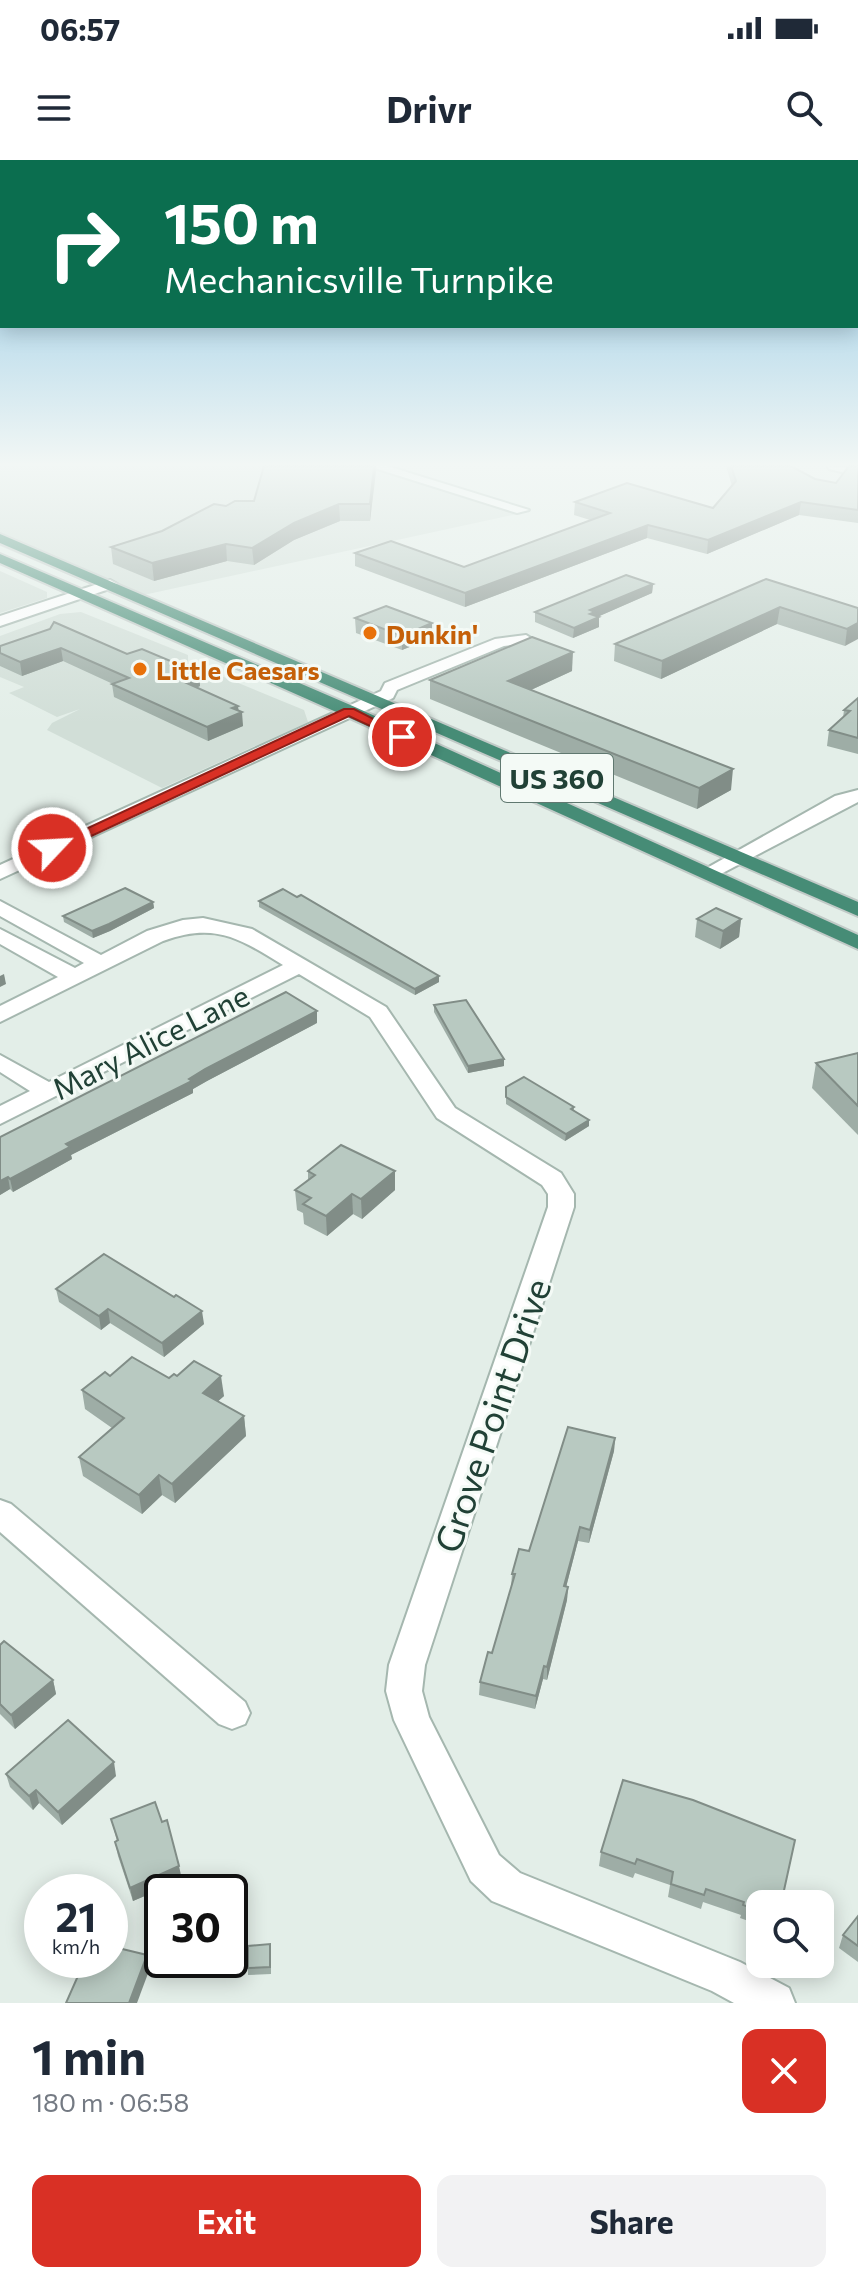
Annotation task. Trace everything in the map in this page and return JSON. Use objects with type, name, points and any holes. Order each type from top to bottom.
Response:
[{"type":"highway","name":"US 360","points":[[33,552],[382,697],[858,910]]},
{"type":"highway","name":"US 360","points":[[0,558],[349,711],[858,943]]},
{"type":"street","points":[[0,621],[110,584]]},
{"type":"street","points":[[0,873],[349,711],[382,697],[409,695],[520,651],[523,641]]},
{"type":"street","points":[[708,873],[842,800],[858,796]]},
{"type":"street","points":[[0,907],[88,970]]},
{"type":"street","name":"Grove Point Drive","points":[[0,1015],[155,936],[183,926],[203,924],[245,933],[378,1012],[446,1113],[552,1179],[561,1194],[561,1207],[407,1665],[404,1691],[412,1720],[485,1868],[506,1887],[726,1976],[774,2003]]},
{"type":"street","points":[[0,935],[88,970]]},
{"type":"street","name":"Mary Alice Lane","points":[[0,1116],[300,965]]},
{"type":"street","points":[[0,1062],[48,1092]]},
{"type":"street","points":[[0,1513],[232,1713]]},
{"type":"shaded area","points":[[14,552],[342,552],[125,599]]},
{"type":"shaded area","points":[[0,571],[47,592],[47,598],[0,613]]},
{"type":"shaded area","points":[[81,612],[188,655],[185,671],[202,668],[304,710],[308,722],[162,788],[47,730],[52,723],[80,709],[57,717],[9,693],[24,687],[0,677],[0,636],[60,614]]},
{"type":"building","points":[[124,552],[195,552],[152,563]]},
{"type":"building","points":[[422,552],[464,567],[505,552],[575,552],[465,593],[355,553]]},
{"type":"building","points":[[626,575],[653,584],[590,610],[595,612],[590,614],[599,617],[574,628],[535,612]]},
{"type":"building","points":[[766,579],[858,608],[858,623],[847,629],[780,607],[662,661],[615,644]]},
{"type":"building","points":[[386,606],[432,623],[402,636],[355,618]]},
{"type":"building","points":[[54,622],[127,654],[142,649],[199,673],[180,680],[238,706],[232,708],[242,712],[207,727],[112,684],[129,678],[61,648],[20,662],[0,653],[0,646],[50,629]]},
{"type":"building","points":[[532,637],[573,652],[508,681],[733,769],[699,788],[430,680]]},
{"type":"building","points":[[858,698],[858,738],[829,730],[850,711],[844,710]]},
{"type":"building","points":[[125,888],[153,902],[92,931],[63,916]]},
{"type":"building","points":[[283,889],[297,897],[301,895],[439,976],[415,989],[259,901]]},
{"type":"building","points":[[716,908],[741,919],[723,931],[697,919]]},
{"type":"building","points":[[286,992],[317,1011],[205,1069],[189,1079],[192,1081],[66,1144],[70,1147],[10,1179],[0,1181],[0,1137]]},
{"type":"building","points":[[466,1000],[504,1059],[468,1066],[434,1005]]},
{"type":"building","points":[[858,1053],[858,1106],[816,1063]]},
{"type":"building","points":[[524,1077],[574,1107],[571,1109],[589,1120],[566,1134],[506,1097],[506,1087]]},
{"type":"building","points":[[341,1145],[395,1171],[361,1199],[352,1194],[326,1216],[303,1204],[311,1198],[295,1190],[315,1175],[308,1171]]},
{"type":"building","points":[[104,1254],[202,1311],[162,1343],[108,1309],[99,1316],[56,1289]]},
{"type":"building","points":[[132,1357],[169,1378],[174,1374],[177,1376],[194,1361],[221,1376],[203,1393],[244,1416],[172,1484],[159,1475],[139,1495],[79,1457],[124,1418],[82,1390],[105,1372],[110,1376]]},
{"type":"building","points":[[568,1427],[615,1438],[590,1530],[580,1527],[564,1586],[568,1587],[536,1696],[480,1682],[488,1652],[492,1653],[515,1574],[512,1574],[519,1549],[529,1551]]},
{"type":"building","points":[[4,1641],[53,1680],[11,1715],[0,1704],[0,1645]]},
{"type":"building","points":[[68,1720],[114,1762],[58,1812],[36,1790],[29,1796],[6,1774]]},
{"type":"building","points":[[623,1780],[693,1800],[795,1840],[784,1890],[746,1890],[746,1906],[744,1902],[706,1889],[704,1895],[671,1884],[673,1872],[637,1859],[635,1864],[601,1852]]},
{"type":"building","points":[[155,1802],[162,1822],[167,1820],[179,1866],[161,1874],[144,1874],[144,1882],[130,1888],[111,1819]]},
{"type":"building","points":[[858,1916],[858,1946],[843,1935]]},
{"type":"building","points":[[270,1944],[270,1967],[248,1968],[248,1946]]},
{"type":"building","points":[[128,1950],[144,1954],[144,1963],[129,2003],[66,2003],[77,1978],[128,1978]]},
{"type":"place","name":"Dunkin'","points":[[370,633]]},
{"type":"place","name":"Little Caesars","points":[[140,669]]},
{"type":"route","points":[[52,848],[349,711],[402,737]]}]
